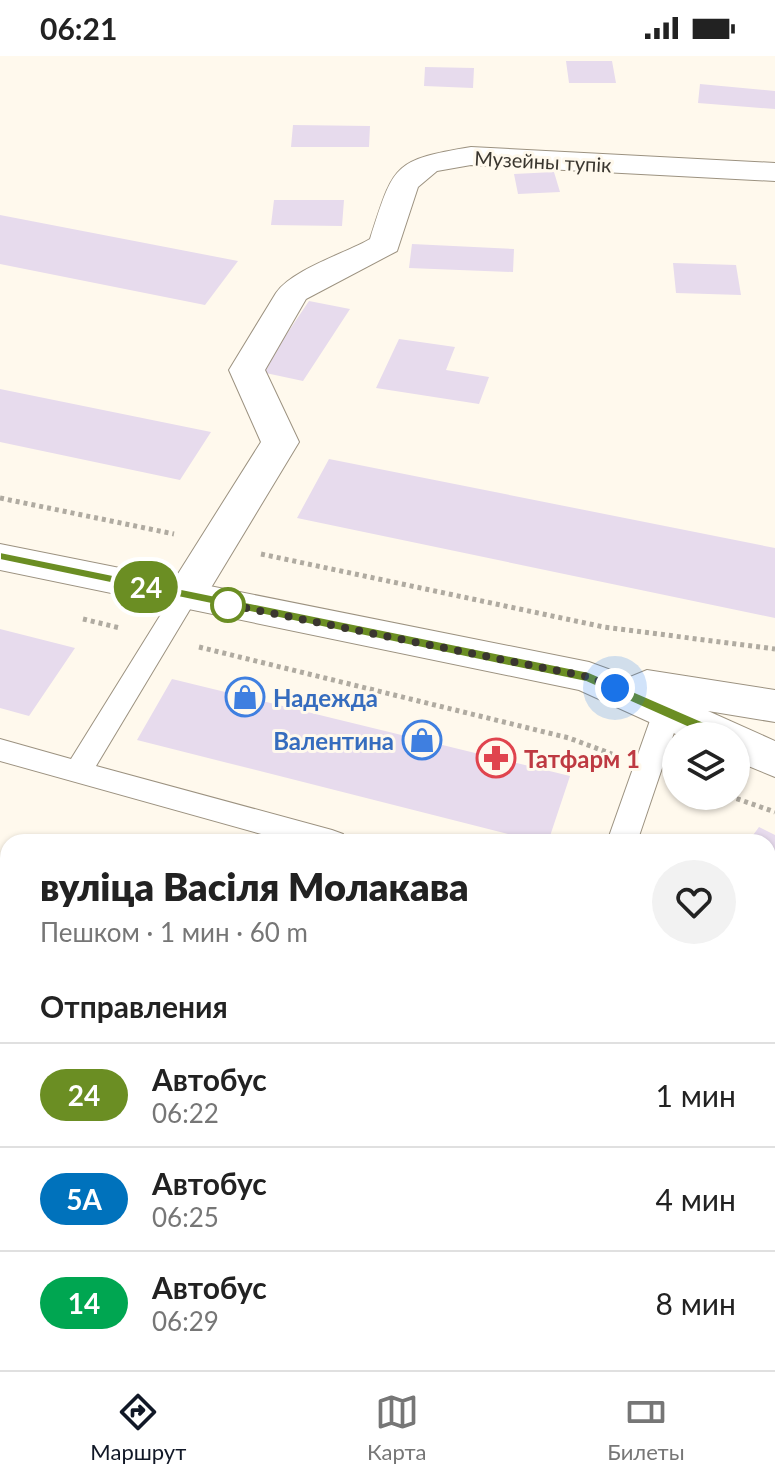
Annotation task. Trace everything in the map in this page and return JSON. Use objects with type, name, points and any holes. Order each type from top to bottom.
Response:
[{"type":"street","name":"Музейны тупік","points":[[185,596],[280,442],[247,370],[293,293],[385,244],[404,183],[428,163],[471,156],[775,172]]},
{"type":"street","points":[[0,557],[589,677],[775,706]]},
{"type":"street","points":[[589,677],[690,722]]},
{"type":"street","points":[[750,748],[775,760]]},
{"type":"lane","points":[[78,771],[185,596]]},
{"type":"lane","points":[[625,834],[667,712]]},
{"type":"lane","points":[[0,750],[303,834]]},
{"type":"path","points":[[0,498],[604,627],[775,649]]},
{"type":"path","points":[[72,616],[569,738],[648,767]]},
{"type":"path","points":[[750,803],[775,812]]},
{"type":"building","points":[[566,61],[612,61],[616,83],[569,83]]},
{"type":"building","points":[[425,67],[474,68],[473,88],[424,86]]},
{"type":"building","points":[[700,84],[775,91],[775,109],[698,103]]},
{"type":"building","points":[[293,125],[370,126],[369,147],[291,147]]},
{"type":"building","points":[[554,172],[560,192],[518,194],[514,174]]},
{"type":"building","points":[[274,200],[344,200],[342,226],[271,225]]},
{"type":"building","points":[[0,215],[238,261],[205,305],[0,264]]},
{"type":"building","points":[[412,244],[514,249],[513,272],[409,268]]},
{"type":"building","points":[[673,263],[736,265],[741,295],[676,293]]},
{"type":"building","points":[[309,301],[350,309],[303,381],[261,372]]},
{"type":"building","points":[[399,339],[455,347],[446,370],[489,377],[479,404],[376,388]]},
{"type":"building","points":[[0,389],[211,432],[180,480],[0,442]]},
{"type":"building","points":[[329,459],[775,548],[775,618],[297,518]]},
{"type":"building","points":[[0,629],[75,648],[29,716],[0,708]]},
{"type":"building","points":[[172,679],[570,776],[551,834],[508,834],[137,740]]},
{"type":"building","points":[[759,827],[773,834],[754,834]]},
{"type":"bus line","name":"24","points":[[0,557],[589,677],[690,722]]},
{"type":"place","name":"Надежда","points":[[245,697]]},
{"type":"place","name":"Валентина","points":[[422,740]]},
{"type":"place","name":"Татфарм 1","points":[[496,758]]},
{"type":"route","points":[[228,605],[216,602],[589,677],[615,688]]}]
